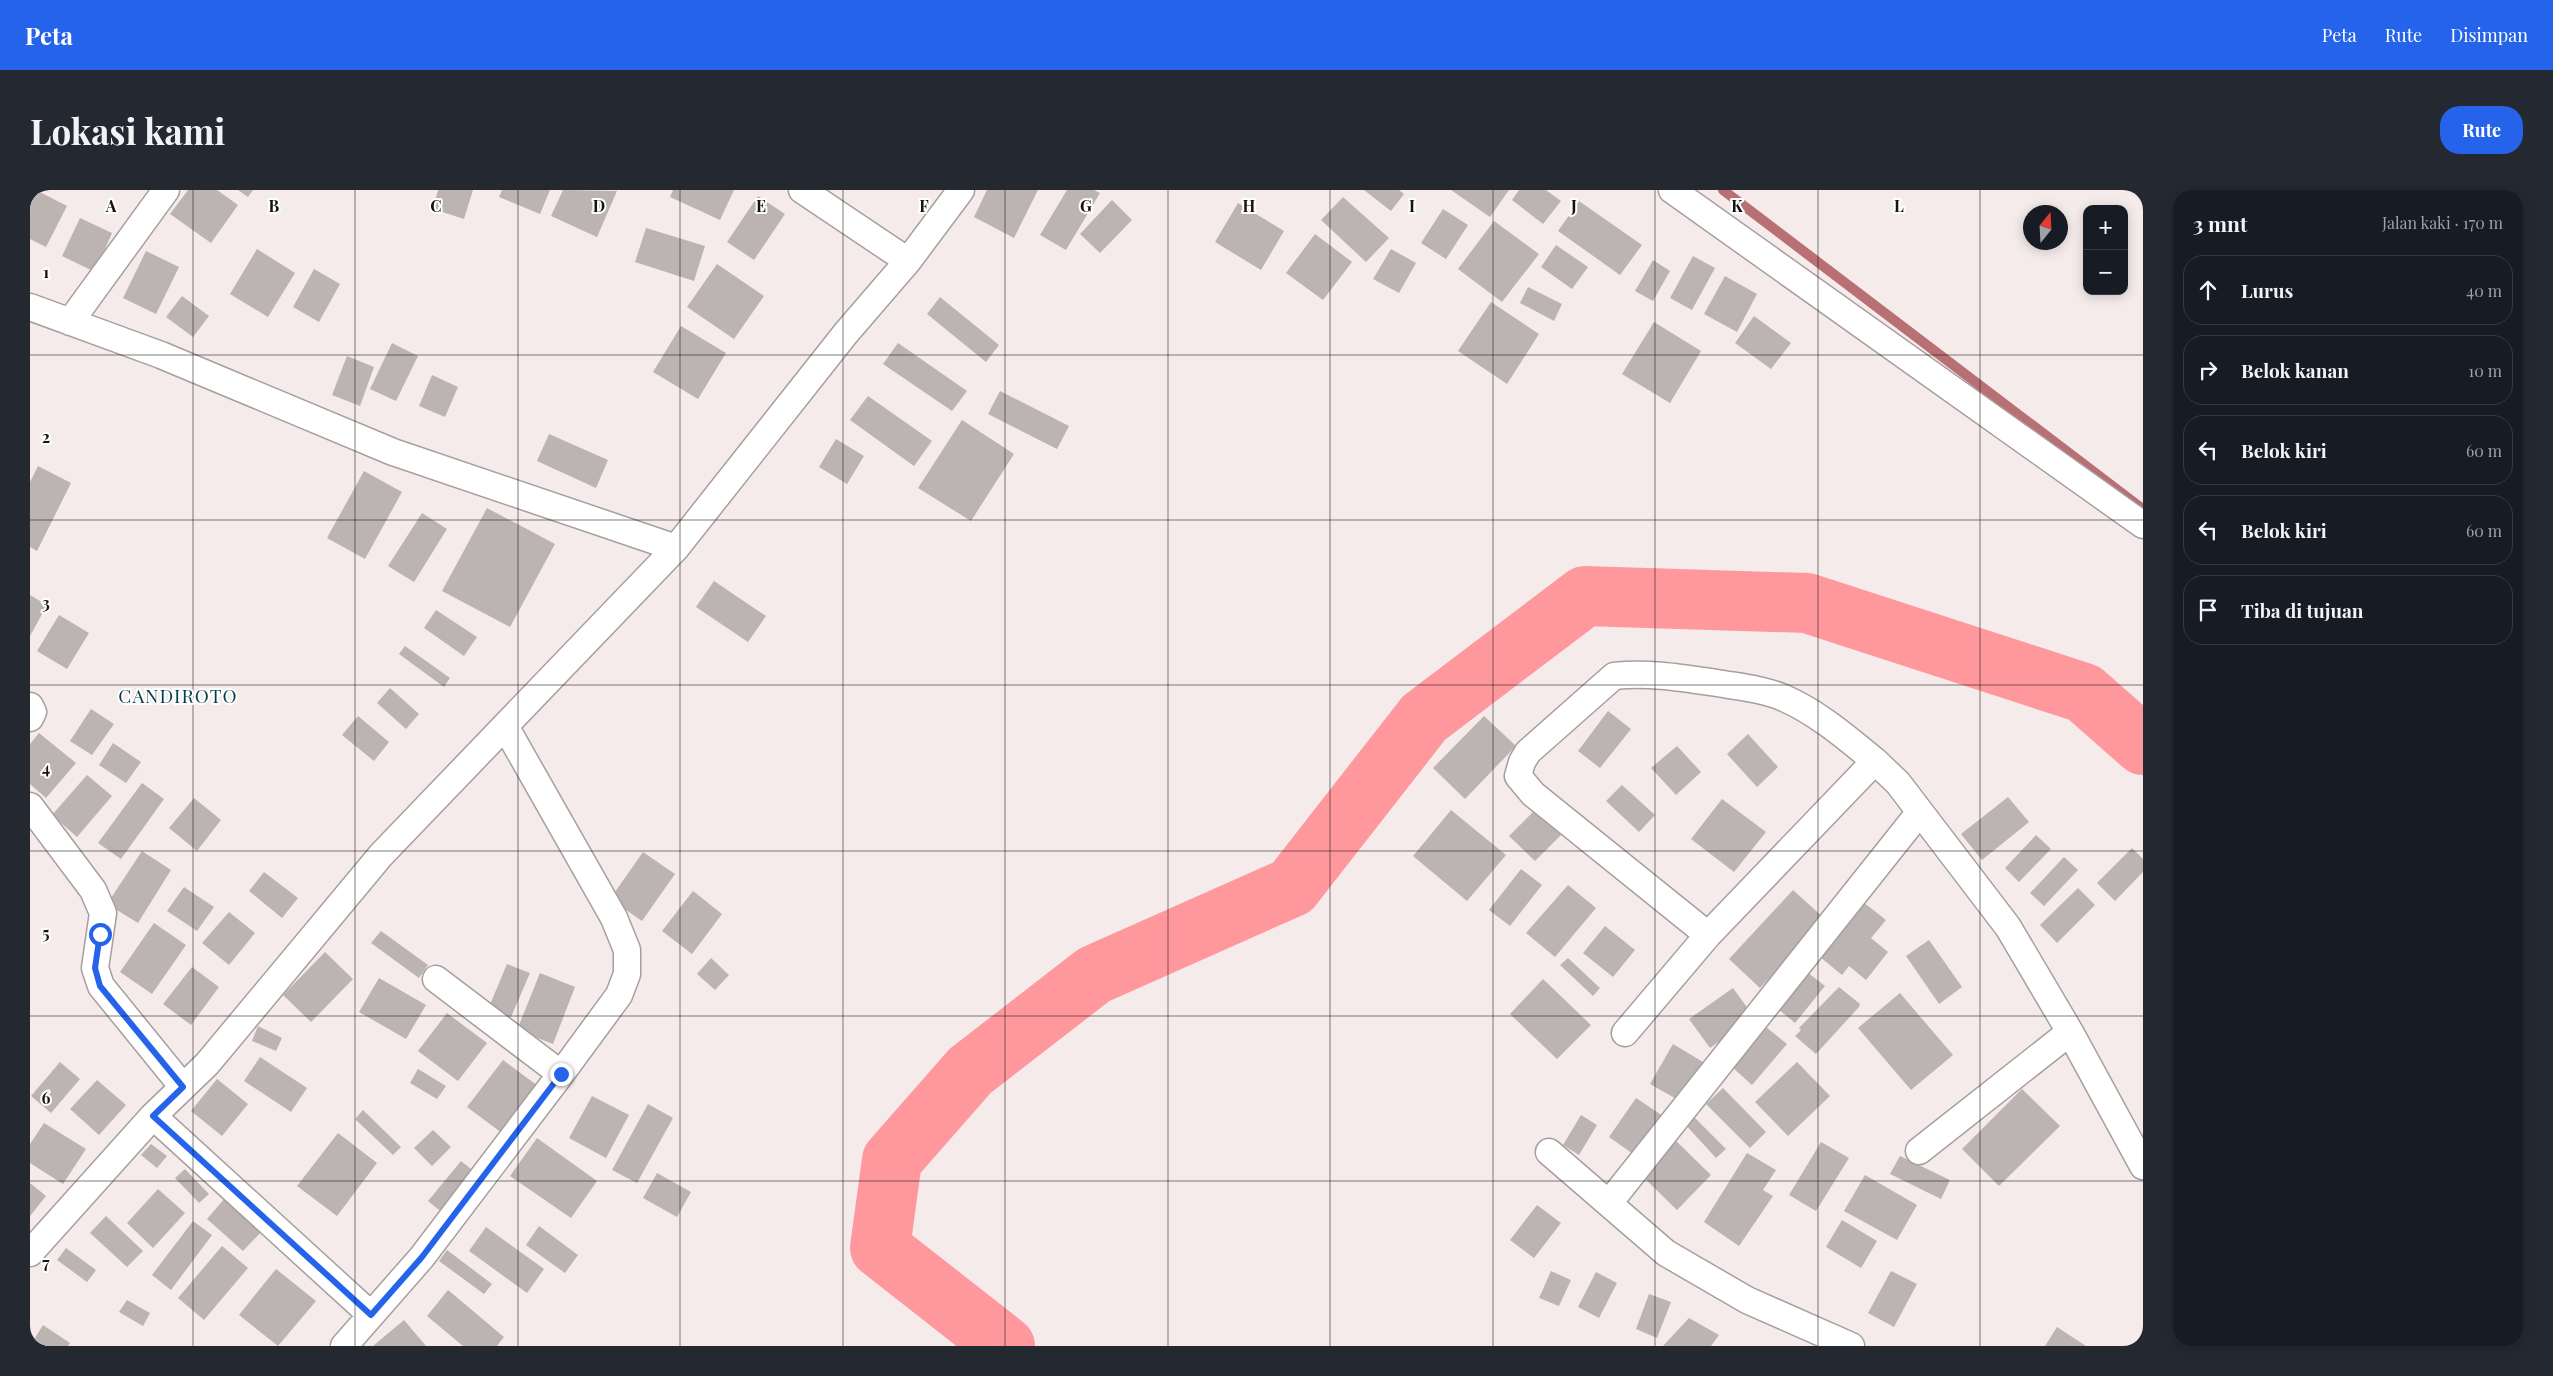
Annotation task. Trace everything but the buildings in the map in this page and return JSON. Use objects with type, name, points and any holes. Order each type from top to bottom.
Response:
[{"type":"street","points":[[70,322],[166,190]]},
{"type":"street","points":[[802,190],[908,261]]},
{"type":"street","points":[[30,1253],[153,1116],[207,1064],[381,855],[676,548],[846,332],[908,261],[961,190]]},
{"type":"street","points":[[1672,190],[2143,525]]},
{"type":"street","points":[[30,307],[162,355],[393,452],[676,548]]},
{"type":"street","points":[[1708,936],[1533,794],[1518,776],[1528,752],[1614,676],[1631,674],[1663,675],[1766,691],[1786,699],[1842,733],[1875,761],[1898,783],[1919,813],[2008,927],[2070,1032],[2143,1166]]},
{"type":"street","points":[[30,706],[32,712],[30,718]]},
{"type":"street","points":[[344,1346],[422,1257],[619,995],[627,974],[627,950],[614,918],[505,726]]},
{"type":"street","points":[[1624,1033],[1708,936],[1875,761]]},
{"type":"street","points":[[30,806],[93,890],[103,913],[95,968],[100,986],[183,1087]]},
{"type":"street","points":[[1609,1203],[1919,813]]},
{"type":"street","points":[[436,979],[561,1074]]},
{"type":"street","points":[[1919,1151],[2070,1032]]},
{"type":"street","points":[[153,1116],[371,1315]]},
{"type":"street","points":[[1549,1152],[1666,1253],[1748,1300],[1851,1346]]},
{"type":"waterway","points":[[1723,190],[2140,507]]},
{"type":"waterway","points":[[1005,1346],[880,1248],[892,1160],[970,1071],[1094,975],[1292,887],[1424,718],[1585,596],[1807,603],[2084,693],[2143,745]]},
{"type":"district","name":"CANDIROTO","points":[[178,695]]},
{"type":"route","points":[[100,934],[95,968],[100,986],[183,1087],[153,1116],[210,1166],[371,1315],[422,1257],[561,1074]]}]
